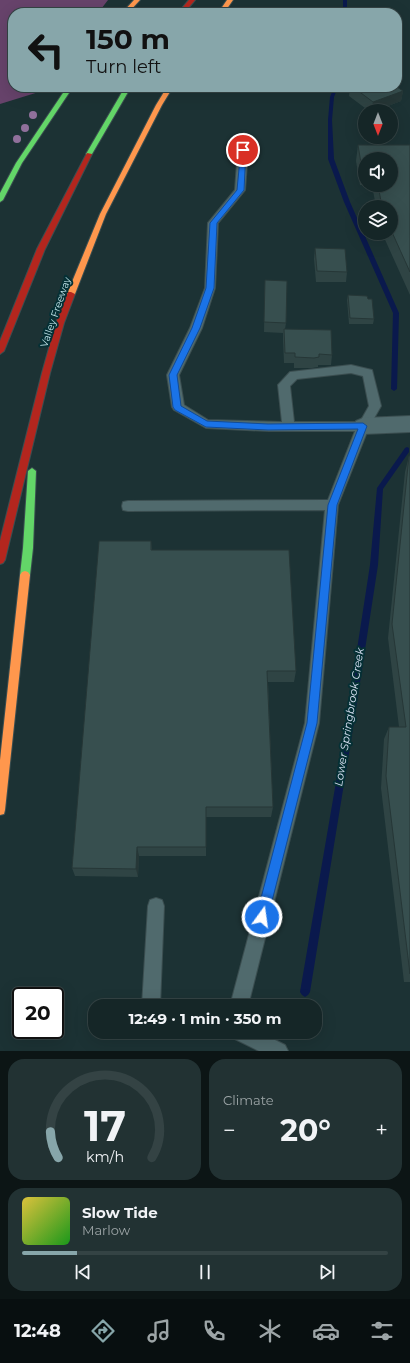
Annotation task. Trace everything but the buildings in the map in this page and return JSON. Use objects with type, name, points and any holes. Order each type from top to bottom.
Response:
[{"type":"main road","points":[[130,8],[137,0]]},
{"type":"main road","points":[[185,8],[192,0]]},
{"type":"main road","points":[[224,8],[230,0]]},
{"type":"main road","points":[[0,200],[19,163],[67,92]]},
{"type":"main road","points":[[0,351],[15,309],[54,217],[101,130],[125,92]]},
{"type":"main road","name":"Valley Freeway","points":[[0,560],[46,373],[60,323],[103,214],[167,92]]},
{"type":"main road","points":[[0,810],[13,676],[28,548],[35,421]]},
{"type":"street","points":[[363,426],[410,424]]},
{"type":"lane","points":[[244,136],[240,190],[213,223],[210,288],[196,328],[173,375],[178,407],[206,424],[288,427],[363,426]]},
{"type":"lane","points":[[241,999],[312,723],[332,505],[363,426],[375,406],[368,373],[351,368],[294,375],[284,386],[288,427]]},
{"type":"lane","points":[[128,506],[332,505]]},
{"type":"lane","points":[[151,999],[156,906]]},
{"type":"lane","points":[[254,1039],[279,1051]]},
{"type":"shaded area","points":[[0,0],[108,0],[102,8],[8,8],[8,92],[39,92],[0,104]]},
{"type":"waterway","name":"Lower Springbrook Creek","points":[[345,0],[345,8]]},
{"type":"waterway","name":"Lower Springbrook Creek","points":[[334,92],[332,97],[330,120],[331,159],[347,202],[396,313],[394,389]]},
{"type":"waterway","name":"Lower Springbrook Creek","points":[[305,992],[346,747],[374,565],[380,488],[407,450]]},
{"type":"traffic: fast","points":[[0,200],[19,163],[67,92]]},
{"type":"traffic: fast","points":[[89,154],[125,92]]},
{"type":"traffic: fast","points":[[25,575],[32,471]]},
{"type":"traffic: slow","points":[[130,8],[137,0]]},
{"type":"traffic: slow","points":[[224,8],[230,0]]},
{"type":"traffic: slow","points":[[71,294],[103,214],[167,92]]},
{"type":"traffic: slow","points":[[0,810],[25,575]]},
{"type":"traffic: jam","points":[[185,8],[192,0]]},
{"type":"traffic: jam","points":[[0,351],[41,249],[89,154]]},
{"type":"traffic: jam","points":[[0,560],[46,373],[60,323],[71,294]]},
{"type":"route","points":[[243,150],[240,190],[213,223],[210,288],[196,328],[173,375],[178,407],[206,424],[268,427],[363,426],[332,505],[312,723],[262,917]]}]
